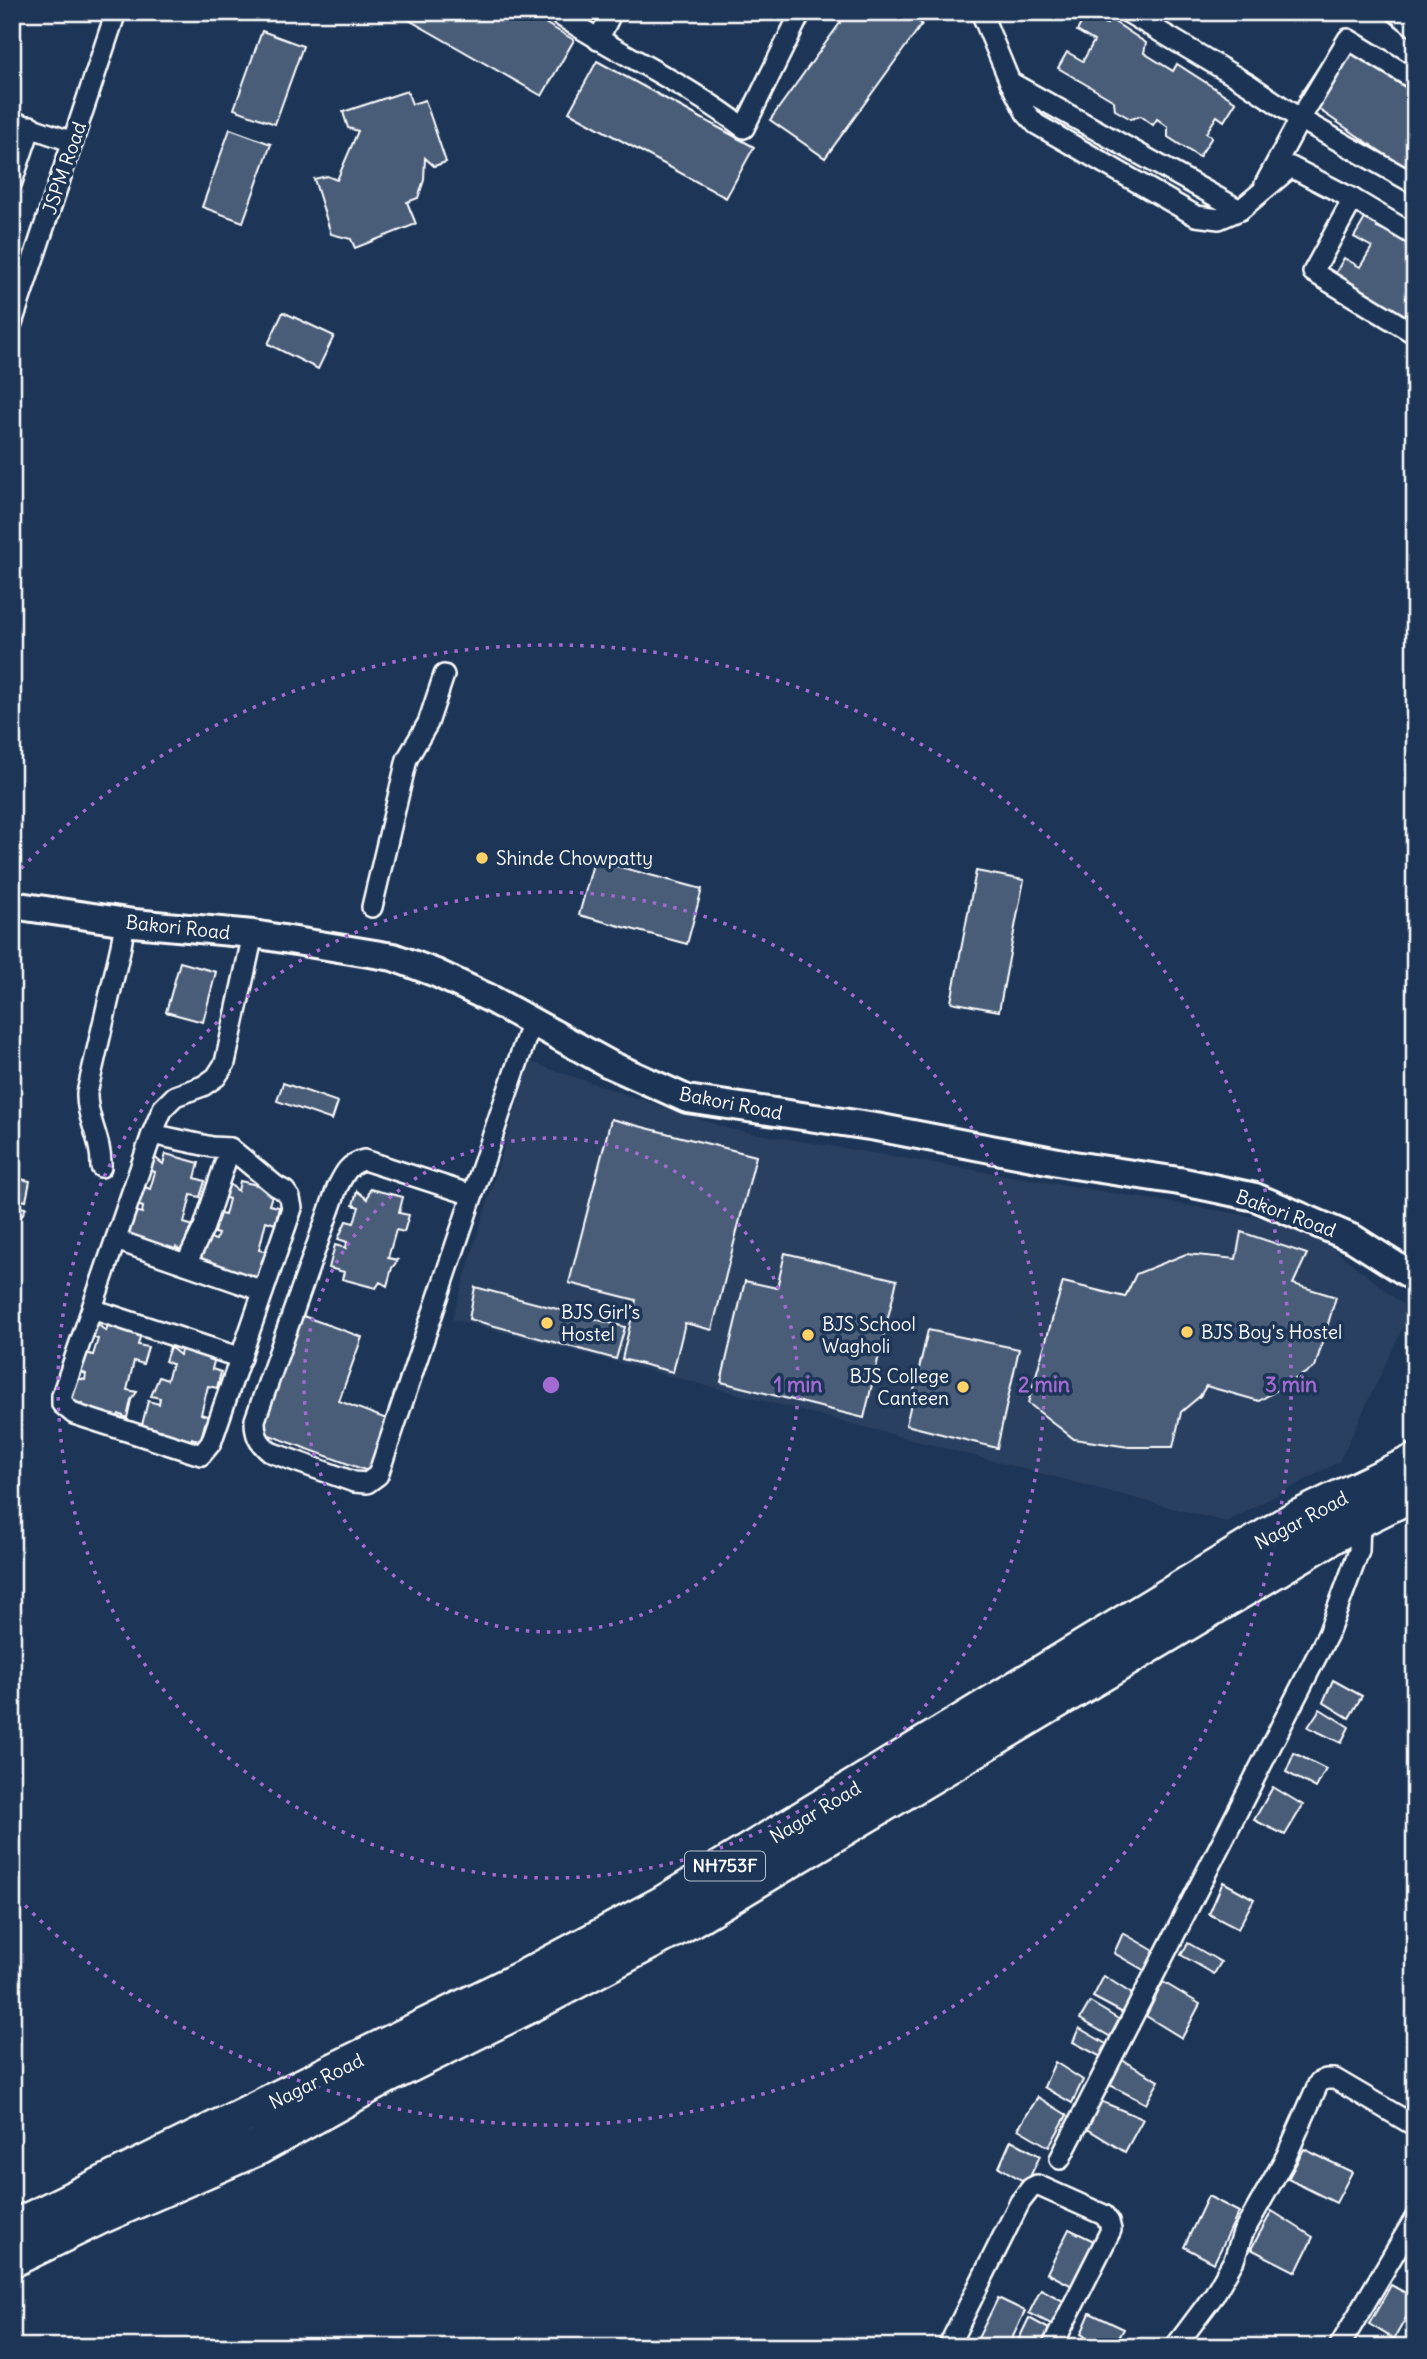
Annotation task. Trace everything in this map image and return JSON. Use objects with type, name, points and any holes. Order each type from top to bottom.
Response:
[{"type":"highway","name":"Nagar Road","points":[[12,2229],[503,1988],[661,1905],[1294,1520],[1415,1462]]},
{"type":"highway","name":"Nagar Road","points":[[12,2259],[98,2217],[258,2147],[386,2076],[676,1928],[1360,1519],[1415,1492]]},
{"type":"street","name":"JSPM Road","points":[[12,323],[116,12]]},
{"type":"street","points":[[555,12],[597,40],[717,106],[744,128],[801,12]]},
{"type":"street","points":[[597,40],[612,12]]},
{"type":"street","points":[[981,12],[1026,113],[1042,128],[1196,216],[1219,219],[1240,210],[1291,167],[1353,199],[1415,236]]},
{"type":"street","points":[[1127,12],[1248,84],[1300,119],[1415,184]]},
{"type":"street","points":[[1396,12],[1415,27]]},
{"type":"street","points":[[1260,195],[1300,119],[1348,39],[1415,80]]},
{"type":"street","points":[[1010,82],[1240,210]]},
{"type":"street","points":[[12,182],[21,123],[74,142]]},
{"type":"street","points":[[1353,199],[1313,272],[1415,334]]},
{"type":"street","points":[[372,907],[407,759],[428,723],[444,675]]},
{"type":"street","name":"Bakori Road","points":[[12,905],[125,922],[253,934],[393,957],[447,978],[609,1064],[687,1099],[876,1127],[1255,1197],[1354,1239],[1415,1278]]},
{"type":"street","points":[[101,1167],[102,1152],[86,1104],[87,1093],[125,922]]},
{"type":"street","points":[[152,1134],[212,1147],[230,1148],[285,1191],[292,1208],[211,1443],[201,1455],[74,1414],[62,1404],[62,1395],[152,1134],[163,1108],[175,1096],[203,1086],[216,1077],[225,1063],[253,934]]},
{"type":"street","points":[[472,1195],[364,1160],[353,1163],[345,1172],[255,1420],[255,1433],[260,1444],[270,1452],[354,1482],[368,1483],[378,1475],[531,1021]]},
{"type":"street","points":[[186,1264],[204,1227],[230,1148]]},
{"type":"street","points":[[116,1240],[263,1291]]},
{"type":"street","points":[[92,1310],[241,1358]]},
{"type":"street","points":[[1060,2159],[1328,1634],[1359,1551],[1360,1519]]},
{"type":"street","points":[[1175,2347],[1214,2295],[1234,2260],[1243,2233],[1286,2157],[1319,2082],[1335,2079],[1415,2126]]},
{"type":"street","points":[[948,2347],[1020,2202],[1025,2193],[1037,2185],[1104,2215],[1111,2230],[1052,2347]]},
{"type":"street","points":[[1339,2347],[1415,2218]]},
{"type":"shaded area","points":[[530,1062],[729,1129],[1304,1225],[1411,1311],[1339,1462],[1226,1522],[452,1319]]},
{"type":"building","points":[[395,12],[526,12],[574,40],[542,96]]},
{"type":"building","points":[[848,12],[907,12],[922,24],[825,158],[770,120]]},
{"type":"building","points":[[1087,12],[1096,12],[1103,16],[1099,22],[1107,24],[1110,19],[1146,43],[1144,53],[1173,71],[1177,64],[1236,102],[1224,121],[1217,116],[1206,133],[1212,137],[1199,157],[1168,137],[1168,127],[1157,119],[1153,125],[1141,116],[1131,119],[1115,110],[1114,101],[1058,68],[1067,52],[1083,61],[1094,41],[1077,31]]},
{"type":"building","points":[[262,31],[303,46],[275,124],[234,109]]},
{"type":"building","points":[[1336,41],[1415,94],[1415,175],[1299,96]]},
{"type":"building","points":[[597,61],[754,147],[726,198],[569,112]]},
{"type":"building","points":[[407,91],[412,104],[425,100],[446,162],[434,166],[425,158],[424,180],[418,198],[407,202],[416,224],[355,248],[351,239],[331,234],[314,179],[327,176],[337,180],[358,131],[348,128],[343,112]]},
{"type":"building","points":[[230,129],[271,144],[243,222],[202,207]]},
{"type":"building","points":[[1367,215],[1380,222],[1377,228],[1384,230],[1387,226],[1415,244],[1415,324],[1392,316],[1391,307],[1335,274],[1344,258],[1360,267],[1372,247],[1354,237]]},
{"type":"building","points":[[283,312],[334,336],[318,369],[268,344]]},
{"type":"building","points":[[594,860],[702,889],[687,944],[579,915]]},
{"type":"building","points":[[976,871],[1024,880],[999,1011],[951,1002]]},
{"type":"building","points":[[180,962],[216,972],[203,1022],[166,1012]]},
{"type":"building","points":[[283,1083],[338,1102],[332,1120],[277,1101]]},
{"type":"building","points":[[611,1119],[756,1156],[712,1330],[685,1323],[673,1372],[622,1359],[636,1300],[569,1283]]},
{"type":"building","points":[[166,1154],[199,1163],[195,1178],[205,1181],[200,1197],[191,1195],[184,1223],[194,1226],[188,1233],[183,1251],[176,1247],[172,1254],[138,1244],[140,1238],[125,1234],[131,1210],[142,1213],[143,1207],[134,1204],[142,1186],[150,1189],[155,1172],[149,1170],[153,1156],[163,1164]]},
{"type":"building","points":[[12,1177],[30,1181],[26,1201],[15,1199],[12,1205]]},
{"type":"building","points":[[240,1181],[274,1189],[269,1205],[279,1207],[275,1224],[266,1221],[259,1250],[268,1252],[262,1260],[258,1278],[250,1274],[246,1280],[199,1260],[206,1237],[216,1240],[218,1234],[208,1231],[216,1213],[225,1215],[229,1199],[223,1197],[227,1182],[238,1191]]},
{"type":"building","points":[[370,1189],[403,1197],[399,1213],[409,1215],[404,1232],[396,1230],[388,1258],[398,1260],[392,1268],[387,1286],[380,1282],[376,1288],[342,1279],[344,1272],[329,1268],[335,1245],[346,1248],[347,1242],[338,1239],[346,1221],[354,1223],[359,1207],[353,1205],[357,1191],[367,1199]]},
{"type":"building","points":[[12,1206],[26,1208],[21,1217],[12,1221]]},
{"type":"building","name":"BJS Boy's Hostel","points":[[1241,1232],[1307,1254],[1293,1284],[1336,1297],[1315,1367],[1259,1401],[1206,1386],[1200,1396],[1181,1412],[1173,1447],[1129,1447],[1074,1439],[1028,1403],[1063,1282],[1125,1297],[1136,1274],[1186,1254],[1236,1259]]},
{"type":"building","name":"BJS School Wagholi","points":[[785,1253],[897,1280],[864,1418],[721,1382],[745,1281],[777,1288]]},
{"type":"building","name":"BJS Girl's Hostel","points":[[475,1287],[625,1327],[616,1359],[469,1319]]},
{"type":"building","points":[[303,1316],[362,1337],[339,1401],[392,1421],[373,1473],[261,1432]]},
{"type":"building","points":[[109,1321],[142,1329],[138,1345],[148,1347],[143,1364],[134,1361],[127,1390],[137,1392],[131,1400],[127,1418],[119,1414],[115,1420],[81,1411],[83,1404],[68,1400],[74,1377],[85,1380],[86,1374],[77,1371],[85,1353],[93,1355],[98,1339],[91,1337],[96,1323],[106,1331]]},
{"type":"building","name":"BJS College Canteen","points":[[928,1330],[1019,1349],[997,1448],[906,1425]]},
{"type":"building","points":[[182,1345],[216,1354],[212,1369],[221,1372],[217,1388],[208,1386],[201,1414],[210,1417],[200,1442],[192,1438],[189,1445],[155,1435],[157,1429],[142,1425],[148,1401],[159,1404],[160,1398],[151,1396],[159,1377],[167,1380],[172,1364],[165,1361],[170,1347],[180,1355]]},
{"type":"building","points":[[1333,1680],[1362,1696],[1349,1718],[1323,1702]]},
{"type":"building","points":[[1320,1709],[1349,1727],[1341,1743],[1308,1727]]},
{"type":"building","points":[[1294,1753],[1326,1769],[1316,1788],[1286,1772]]},
{"type":"building","points":[[1273,1787],[1303,1805],[1285,1835],[1254,1820]]},
{"type":"building","points":[[1223,1882],[1254,1899],[1238,1929],[1209,1914]]},
{"type":"building","points":[[1123,1933],[1158,1953],[1147,1972],[1114,1953]]},
{"type":"building","points":[[1188,1943],[1221,1962],[1214,1974],[1181,1955]]},
{"type":"building","points":[[1104,1976],[1132,1994],[1123,2013],[1093,1997]]},
{"type":"building","points":[[1163,1982],[1200,2004],[1182,2038],[1146,2016]]},
{"type":"building","points":[[1090,2002],[1120,2020],[1111,2037],[1080,2019]]},
{"type":"building","points":[[1079,2028],[1108,2045],[1101,2057],[1073,2042]]},
{"type":"building","points":[[1122,2060],[1159,2081],[1146,2104],[1110,2085]]},
{"type":"building","points":[[1055,2062],[1083,2080],[1072,2103],[1044,2087]]},
{"type":"building","points":[[1038,2097],[1067,2115],[1049,2147],[1018,2129]]},
{"type":"building","points":[[1098,2100],[1143,2119],[1125,2152],[1086,2128]]},
{"type":"building","points":[[1011,2140],[1040,2156],[1027,2183],[999,2167]]},
{"type":"building","points":[[1304,2149],[1352,2172],[1336,2203],[1288,2179]]},
{"type":"building","points":[[1208,2196],[1239,2212],[1214,2263],[1184,2247]]},
{"type":"building","points":[[1272,2211],[1313,2237],[1296,2272],[1251,2249]]},
{"type":"building","points":[[1069,2229],[1096,2242],[1074,2287],[1047,2273]]},
{"type":"building","points":[[1391,2285],[1415,2298],[1394,2339],[1369,2324]]},
{"type":"building","points":[[1041,2289],[1067,2303],[1053,2325],[1029,2313]]},
{"type":"building","points":[[998,2298],[1025,2311],[1008,2347],[992,2347],[977,2340]]},
{"type":"building","points":[[1090,2313],[1124,2329],[1114,2347],[1102,2347],[1081,2334]]},
{"type":"building","points":[[1029,2318],[1051,2330],[1043,2347],[1015,2347]]},
{"type":"place","name":"Shinde Chowpatty","points":[[482,858]]},
{"type":"place","name":"BJS Girl's Hostel","points":[[547,1323]]},
{"type":"place","name":"BJS Boy's Hostel","points":[[1187,1332]]},
{"type":"place","name":"BJS School Wagholi","points":[[808,1335]]},
{"type":"place","name":"BJS College Canteen","points":[[963,1387]]}]
